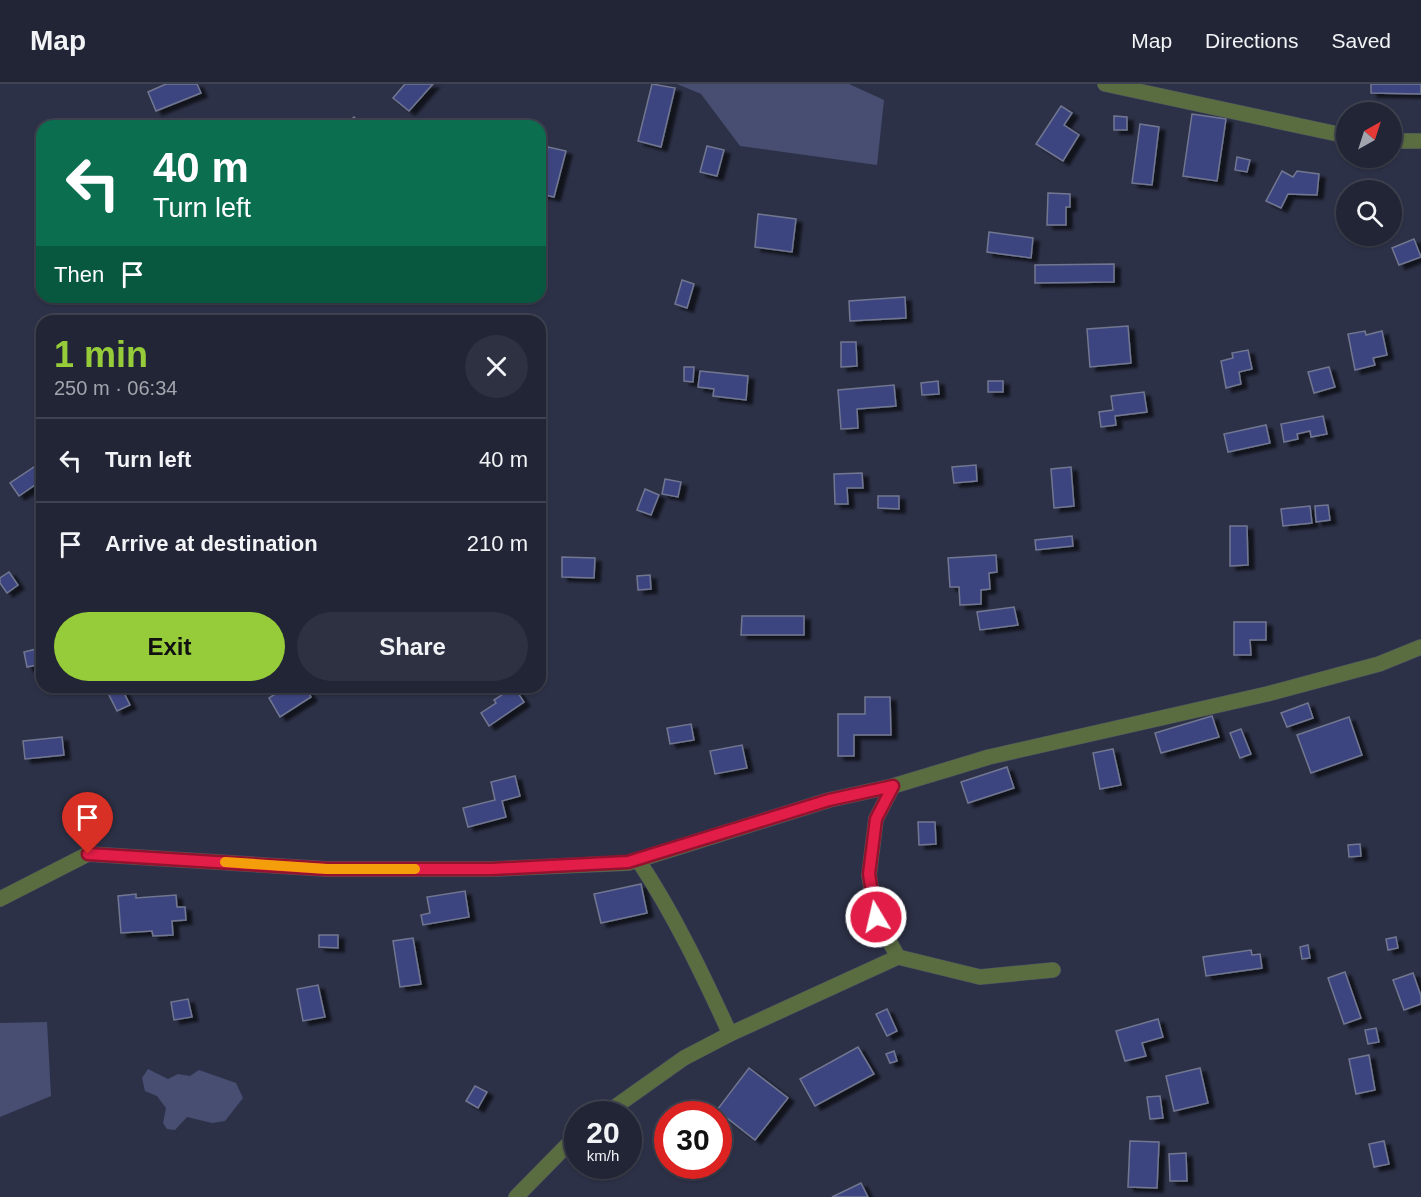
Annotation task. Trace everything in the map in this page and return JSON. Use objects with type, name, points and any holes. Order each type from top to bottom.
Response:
[{"type":"street","points":[[1105,84],[1336,134]]},
{"type":"street","points":[[1402,141],[1421,141]]},
{"type":"street","points":[[0,899],[88,854],[327,869],[492,869],[628,862],[829,800],[893,786],[989,757],[1278,691],[1379,664],[1421,647]]},
{"type":"street","points":[[893,786],[876,819],[869,874],[876,917],[898,957]]},
{"type":"street","points":[[638,860],[681,935],[730,1034]]},
{"type":"street","points":[[623,1101],[684,1058],[730,1034],[898,957],[980,977],[1053,970]]},
{"type":"street","points":[[516,1197],[564,1148]]},
{"type":"shaded area","points":[[677,84],[849,84],[884,100],[877,165],[740,146],[701,94]]},
{"type":"shaded area","points":[[47,1022],[51,1096],[0,1117],[0,1023]]},
{"type":"shaded area","points":[[148,1069],[168,1079],[178,1074],[190,1076],[199,1070],[236,1083],[243,1098],[225,1121],[212,1123],[187,1117],[175,1130],[167,1129],[163,1123],[166,1108],[157,1096],[145,1091],[142,1078]]},
{"type":"building","points":[[166,84],[197,84],[201,93],[156,111],[148,92]]},
{"type":"building","points":[[405,84],[433,84],[409,111],[393,98]]},
{"type":"building","points":[[652,84],[675,88],[661,147],[638,141]]},
{"type":"building","points":[[1371,84],[1421,84],[1421,94],[1371,93]]},
{"type":"building","points":[[1061,106],[1072,113],[1064,125],[1079,135],[1063,161],[1036,144]]},
{"type":"building","points":[[1192,114],[1226,119],[1217,181],[1183,176]]},
{"type":"building","points":[[1114,116],[1127,117],[1127,130],[1114,130]]},
{"type":"building","points":[[1140,124],[1159,127],[1152,185],[1132,183]]},
{"type":"building","points":[[707,146],[724,150],[717,176],[700,172]]},
{"type":"building","points":[[548,147],[566,151],[554,197],[546,195]]},
{"type":"building","points":[[1237,157],[1250,160],[1247,172],[1235,170]]},
{"type":"building","points":[[1282,171],[1293,177],[1297,171],[1319,174],[1317,195],[1288,194],[1281,208],[1266,201]]},
{"type":"building","points":[[1048,193],[1070,194],[1070,207],[1066,207],[1066,225],[1047,225]]},
{"type":"building","points":[[758,214],[796,219],[792,252],[755,247]]},
{"type":"building","points":[[989,232],[1033,238],[1031,258],[987,252]]},
{"type":"building","points":[[1414,239],[1421,257],[1399,265],[1392,248],[1402,246],[1402,244]]},
{"type":"building","points":[[1114,264],[1114,282],[1035,283],[1035,265]]},
{"type":"building","points":[[682,280],[694,284],[687,308],[675,304]]},
{"type":"building","points":[[905,297],[906,318],[850,321],[849,301]]},
{"type":"building","points":[[1128,326],[1131,363],[1090,367],[1087,329]]},
{"type":"building","points":[[1365,331],[1366,335],[1382,331],[1387,355],[1373,358],[1375,365],[1355,370],[1348,334]]},
{"type":"building","points":[[841,342],[856,342],[857,366],[841,367]]},
{"type":"building","points":[[1248,350],[1252,369],[1239,372],[1241,384],[1226,388],[1221,361],[1233,358],[1232,353]]},
{"type":"building","points":[[684,367],[694,367],[693,382],[684,381]]},
{"type":"building","points":[[1329,367],[1335,387],[1314,393],[1308,372]]},
{"type":"building","points":[[700,371],[748,376],[746,400],[713,396],[714,389],[698,387]]},
{"type":"building","points":[[938,381],[939,394],[922,395],[921,383]]},
{"type":"building","points":[[988,381],[1003,381],[1003,392],[988,392]]},
{"type":"building","points":[[894,385],[896,406],[857,409],[858,428],[841,429],[838,390]]},
{"type":"building","points":[[1144,392],[1147,412],[1115,416],[1116,425],[1101,427],[1099,412],[1113,410],[1111,396]]},
{"type":"building","points":[[1323,416],[1327,434],[1311,437],[1310,431],[1297,434],[1298,439],[1284,442],[1281,424]]},
{"type":"building","points":[[1266,425],[1270,443],[1228,452],[1224,434]]},
{"type":"building","points":[[976,465],[977,481],[954,483],[952,467]]},
{"type":"building","points":[[36,466],[36,484],[19,496],[10,483]]},
{"type":"building","points":[[1071,467],[1074,506],[1054,508],[1051,469]]},
{"type":"building","points":[[862,473],[863,488],[847,488],[848,504],[835,504],[834,474]]},
{"type":"building","points":[[665,479],[681,482],[678,497],[662,494]]},
{"type":"building","points":[[645,489],[659,495],[651,515],[637,510]]},
{"type":"building","points":[[878,496],[899,496],[899,509],[878,508]]},
{"type":"building","points":[[1328,505],[1330,520],[1316,522],[1315,506]]},
{"type":"building","points":[[1310,506],[1312,523],[1283,526],[1281,509]]},
{"type":"building","points":[[1230,526],[1247,526],[1248,565],[1230,566]]},
{"type":"building","points":[[1072,536],[1073,546],[1036,550],[1035,540]]},
{"type":"building","points":[[996,555],[997,572],[989,573],[990,589],[981,590],[981,604],[960,605],[959,587],[950,587],[948,558]]},
{"type":"building","points":[[562,557],[595,558],[594,578],[562,577]]},
{"type":"building","points":[[9,572],[18,585],[7,593],[0,583],[0,578]]},
{"type":"building","points":[[650,575],[651,589],[638,590],[637,576]]},
{"type":"building","points":[[1014,607],[1018,625],[980,630],[977,612]]},
{"type":"building","points":[[742,616],[804,616],[804,635],[741,635]]},
{"type":"building","points":[[1234,622],[1266,622],[1266,640],[1250,640],[1251,655],[1234,655]]},
{"type":"building","points":[[36,649],[36,665],[27,667],[24,652]]},
{"type":"building","points":[[108,693],[124,693],[130,705],[117,711]]},
{"type":"building","points":[[277,693],[309,693],[311,697],[280,717],[269,698]]},
{"type":"building","points":[[505,693],[518,693],[524,702],[489,726],[481,713],[496,703],[494,700]]},
{"type":"building","points":[[865,697],[890,697],[891,735],[854,735],[854,756],[838,756],[838,714],[865,714]]},
{"type":"building","points":[[1308,703],[1313,718],[1287,727],[1281,713]]},
{"type":"building","points":[[1212,716],[1219,737],[1161,753],[1155,733]]},
{"type":"building","points":[[1349,717],[1362,755],[1311,773],[1297,735]]},
{"type":"building","points":[[691,724],[694,740],[670,744],[667,728]]},
{"type":"building","points":[[1241,729],[1251,754],[1240,758],[1230,733]]},
{"type":"building","points":[[62,737],[64,755],[25,759],[23,741]]},
{"type":"building","points":[[742,745],[747,768],[715,774],[710,751]]},
{"type":"building","points":[[1113,749],[1121,785],[1100,789],[1093,753]]},
{"type":"building","points":[[1007,767],[1014,788],[968,803],[961,782]]},
{"type":"building","points":[[515,776],[520,796],[502,801],[506,817],[468,827],[463,808],[495,800],[491,782]]},
{"type":"building","points":[[918,822],[935,822],[936,844],[919,845]]},
{"type":"building","points":[[1360,844],[1361,856],[1349,857],[1348,845]]},
{"type":"building","points":[[641,884],[647,913],[601,923],[594,894]]},
{"type":"building","points":[[465,891],[469,917],[423,925],[421,915],[430,913],[427,897]]},
{"type":"building","points":[[136,894],[136,898],[176,895],[177,907],[185,907],[186,920],[172,921],[173,935],[153,936],[152,931],[121,933],[118,896]]},
{"type":"building","points":[[319,935],[338,935],[338,948],[319,947]]},
{"type":"building","points":[[1396,937],[1398,948],[1388,950],[1386,939]]},
{"type":"building","points":[[413,938],[421,984],[400,987],[393,941]]},
{"type":"building","points":[[1308,945],[1310,958],[1302,959],[1300,947]]},
{"type":"building","points":[[1251,950],[1252,955],[1260,954],[1262,968],[1206,976],[1203,957]]},
{"type":"building","points":[[1345,972],[1361,1018],[1344,1024],[1328,978]]},
{"type":"building","points":[[1413,973],[1421,996],[1421,1004],[1404,1010],[1393,980]]},
{"type":"building","points":[[318,985],[325,1017],[303,1021],[297,989]]},
{"type":"building","points":[[188,999],[192,1017],[174,1020],[171,1002]]},
{"type":"building","points":[[887,1009],[897,1031],[887,1036],[876,1014]]},
{"type":"building","points":[[1158,1019],[1163,1037],[1142,1043],[1146,1056],[1125,1061],[1116,1031]]},
{"type":"building","points":[[1376,1028],[1379,1042],[1368,1044],[1365,1030]]},
{"type":"building","points":[[858,1047],[874,1074],[815,1106],[800,1079]]},
{"type":"building","points":[[894,1051],[897,1061],[890,1063],[886,1054]]},
{"type":"building","points":[[1369,1055],[1375,1090],[1356,1094],[1349,1059]]},
{"type":"building","points":[[749,1068],[788,1098],[755,1140],[732,1122],[732,1101],[724,1101]]},
{"type":"building","points":[[1200,1068],[1208,1103],[1174,1111],[1166,1076]]},
{"type":"building","points":[[475,1086],[487,1092],[478,1108],[466,1101]]},
{"type":"building","points":[[1160,1096],[1163,1118],[1150,1119],[1147,1097]]},
{"type":"building","points":[[1130,1141],[1159,1142],[1157,1188],[1128,1187]]},
{"type":"building","points":[[1384,1141],[1389,1164],[1374,1167],[1369,1144]]},
{"type":"building","points":[[1186,1153],[1187,1181],[1170,1181],[1169,1154]]},
{"type":"building","points":[[861,1183],[868,1197],[832,1197]]},
{"type":"slow traffic","points":[[225,862],[327,869],[415,869]]},
{"type":"route","points":[[88,854],[327,869],[492,869],[628,862],[829,800],[893,786],[876,819],[869,874],[876,917]]}]
